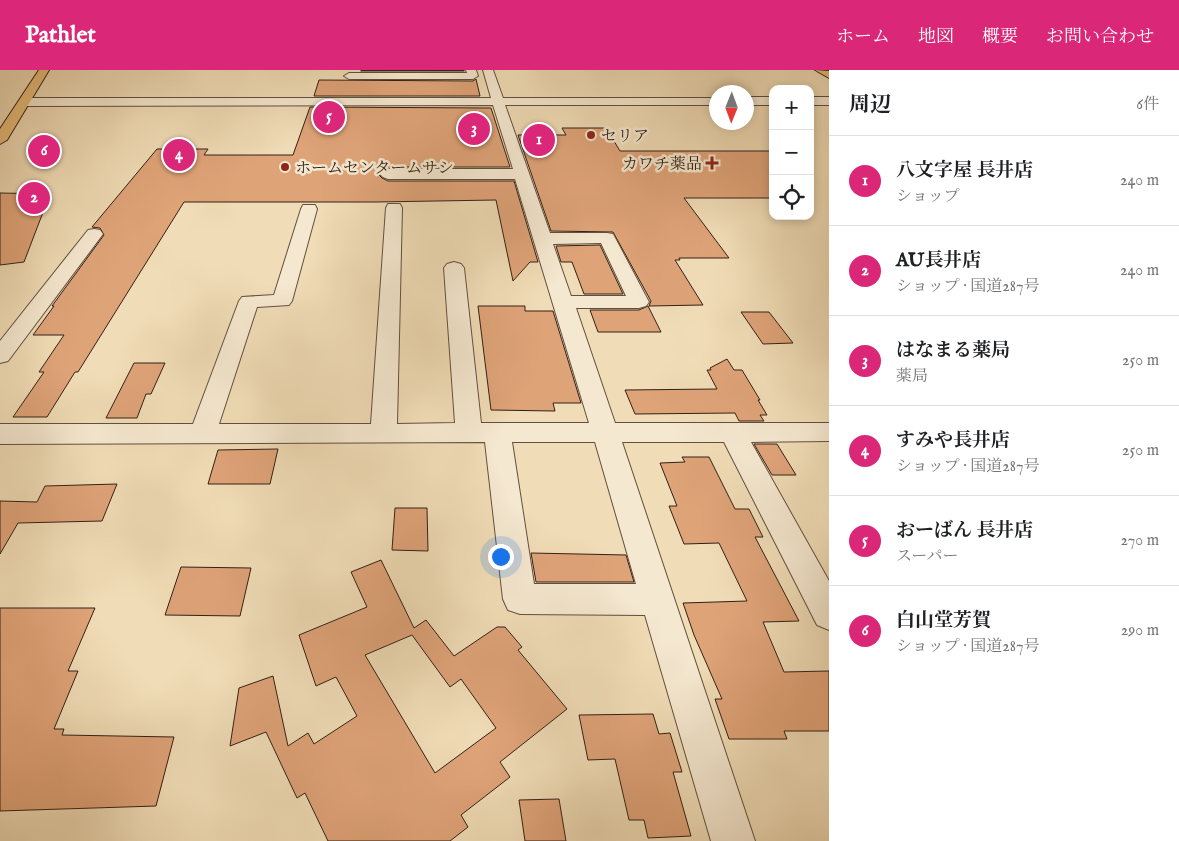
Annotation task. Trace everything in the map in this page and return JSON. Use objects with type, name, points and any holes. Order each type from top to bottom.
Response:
[{"type":"main road","points":[[0,140],[44,70]]},
{"type":"main road","points":[[820,70],[829,75]]},
{"type":"street","points":[[25,102],[347,85],[473,76],[471,70]]},
{"type":"street","points":[[488,70],[520,174],[605,432],[733,841]]},
{"type":"street","points":[[347,85],[497,101],[709,101]]},
{"type":"street","points":[[754,101],[769,101]]},
{"type":"street","points":[[814,101],[829,101]]},
{"type":"street","points":[[388,174],[520,174]]},
{"type":"street","points":[[384,432],[394,208]]},
{"type":"street","points":[[203,432],[249,301],[282,301],[309,209]]},
{"type":"street","points":[[0,356],[94,234]]},
{"type":"street","points":[[542,238],[607,238],[639,302],[562,302]]},
{"type":"street","points":[[454,268],[483,432],[520,599],[658,600]]},
{"type":"street","points":[[0,434],[203,432],[829,432]]},
{"type":"street","points":[[732,432],[829,614]]},
{"type":"building","points":[[464,70],[464,71],[361,71]]},
{"type":"building","points":[[476,79],[480,96],[314,96],[319,80],[473,81]]},
{"type":"building","points":[[310,107],[491,108],[510,167],[388,167],[378,174],[388,181],[514,181],[538,262],[530,262],[513,281],[496,200],[184,202],[78,372],[75,372],[47,417],[13,417],[44,372],[39,372],[64,335],[33,335],[104,235],[100,228],[92,227],[157,149],[208,149],[204,155],[293,155]]},
{"type":"building","points":[[562,128],[606,128],[620,151],[769,151],[769,198],[684,198],[729,258],[679,258],[680,260],[675,260],[703,305],[649,306],[651,301],[613,232],[551,231],[518,135],[566,135]]},
{"type":"building","points":[[0,193],[50,194],[24,262],[0,265]]},
{"type":"building","points":[[600,245],[623,294],[584,294],[572,262],[561,262],[556,246]]},
{"type":"building","points":[[478,306],[525,306],[525,311],[553,311],[581,403],[553,403],[555,411],[491,410]]},
{"type":"building","points":[[648,306],[661,332],[598,332],[590,310],[639,310]]},
{"type":"building","points":[[741,312],[769,312],[793,343],[763,344]]},
{"type":"building","points":[[727,359],[734,370],[742,370],[760,400],[758,400],[767,415],[760,415],[764,421],[739,421],[735,413],[635,414],[625,390],[717,389],[707,370],[711,370],[710,368]]},
{"type":"building","points":[[134,363],[165,363],[151,394],[146,394],[137,418],[106,418]]},
{"type":"building","points":[[754,444],[777,444],[796,475],[772,475]]},
{"type":"building","points":[[278,449],[270,484],[208,484],[218,450]]},
{"type":"building","points":[[682,457],[709,457],[735,509],[749,509],[763,537],[755,537],[799,621],[763,622],[784,672],[829,671],[829,731],[784,731],[787,739],[729,739],[715,699],[722,699],[694,635],[683,603],[747,601],[719,543],[684,544],[669,506],[677,506],[660,463],[685,462]]},
{"type":"building","points":[[117,484],[102,521],[18,523],[0,554],[0,501],[37,502],[45,486]]},
{"type":"building","points":[[395,508],[427,508],[428,551],[392,550]]},
{"type":"building","points":[[531,553],[626,555],[634,582],[536,582]]},
{"type":"building","points":[[381,560],[414,628],[426,620],[454,656],[497,627],[505,627],[522,647],[518,650],[567,709],[500,762],[510,777],[461,815],[468,827],[450,841],[328,841],[305,793],[297,798],[266,732],[230,746],[239,688],[273,676],[288,746],[308,733],[314,744],[357,716],[336,677],[316,686],[299,635],[367,607],[351,572]],"holes":[[[412,635],[450,687],[461,679],[496,728],[435,773],[365,655]]]},
{"type":"building","points":[[181,567],[251,568],[240,616],[165,615]]},
{"type":"building","points":[[0,608],[95,608],[68,671],[78,671],[54,729],[64,729],[62,735],[174,737],[156,806],[0,811]]},
{"type":"building","points":[[653,714],[659,734],[670,733],[682,772],[673,772],[691,836],[648,838],[644,820],[629,820],[615,759],[588,760],[579,715]]},
{"type":"building","points":[[559,799],[566,841],[525,841],[519,800]]},
{"type":"place","name":"おーばん 長井店","points":[[329,117]]},
{"type":"place","name":"はなまる薬局","points":[[474,129]]},
{"type":"place","name":"セリア","points":[[591,135]]},
{"type":"place","name":"八文字屋 長井店","points":[[539,140]]},
{"type":"place","name":"白山堂芳賀","points":[[44,151]]},
{"type":"place","name":"すみや長井店","points":[[179,155]]},
{"type":"place","name":"カワチ薬品","points":[[712,163]]},
{"type":"place","name":"ホームセンタームサシ","points":[[285,167]]},
{"type":"place","name":"AU長井店","points":[[34,198]]}]
